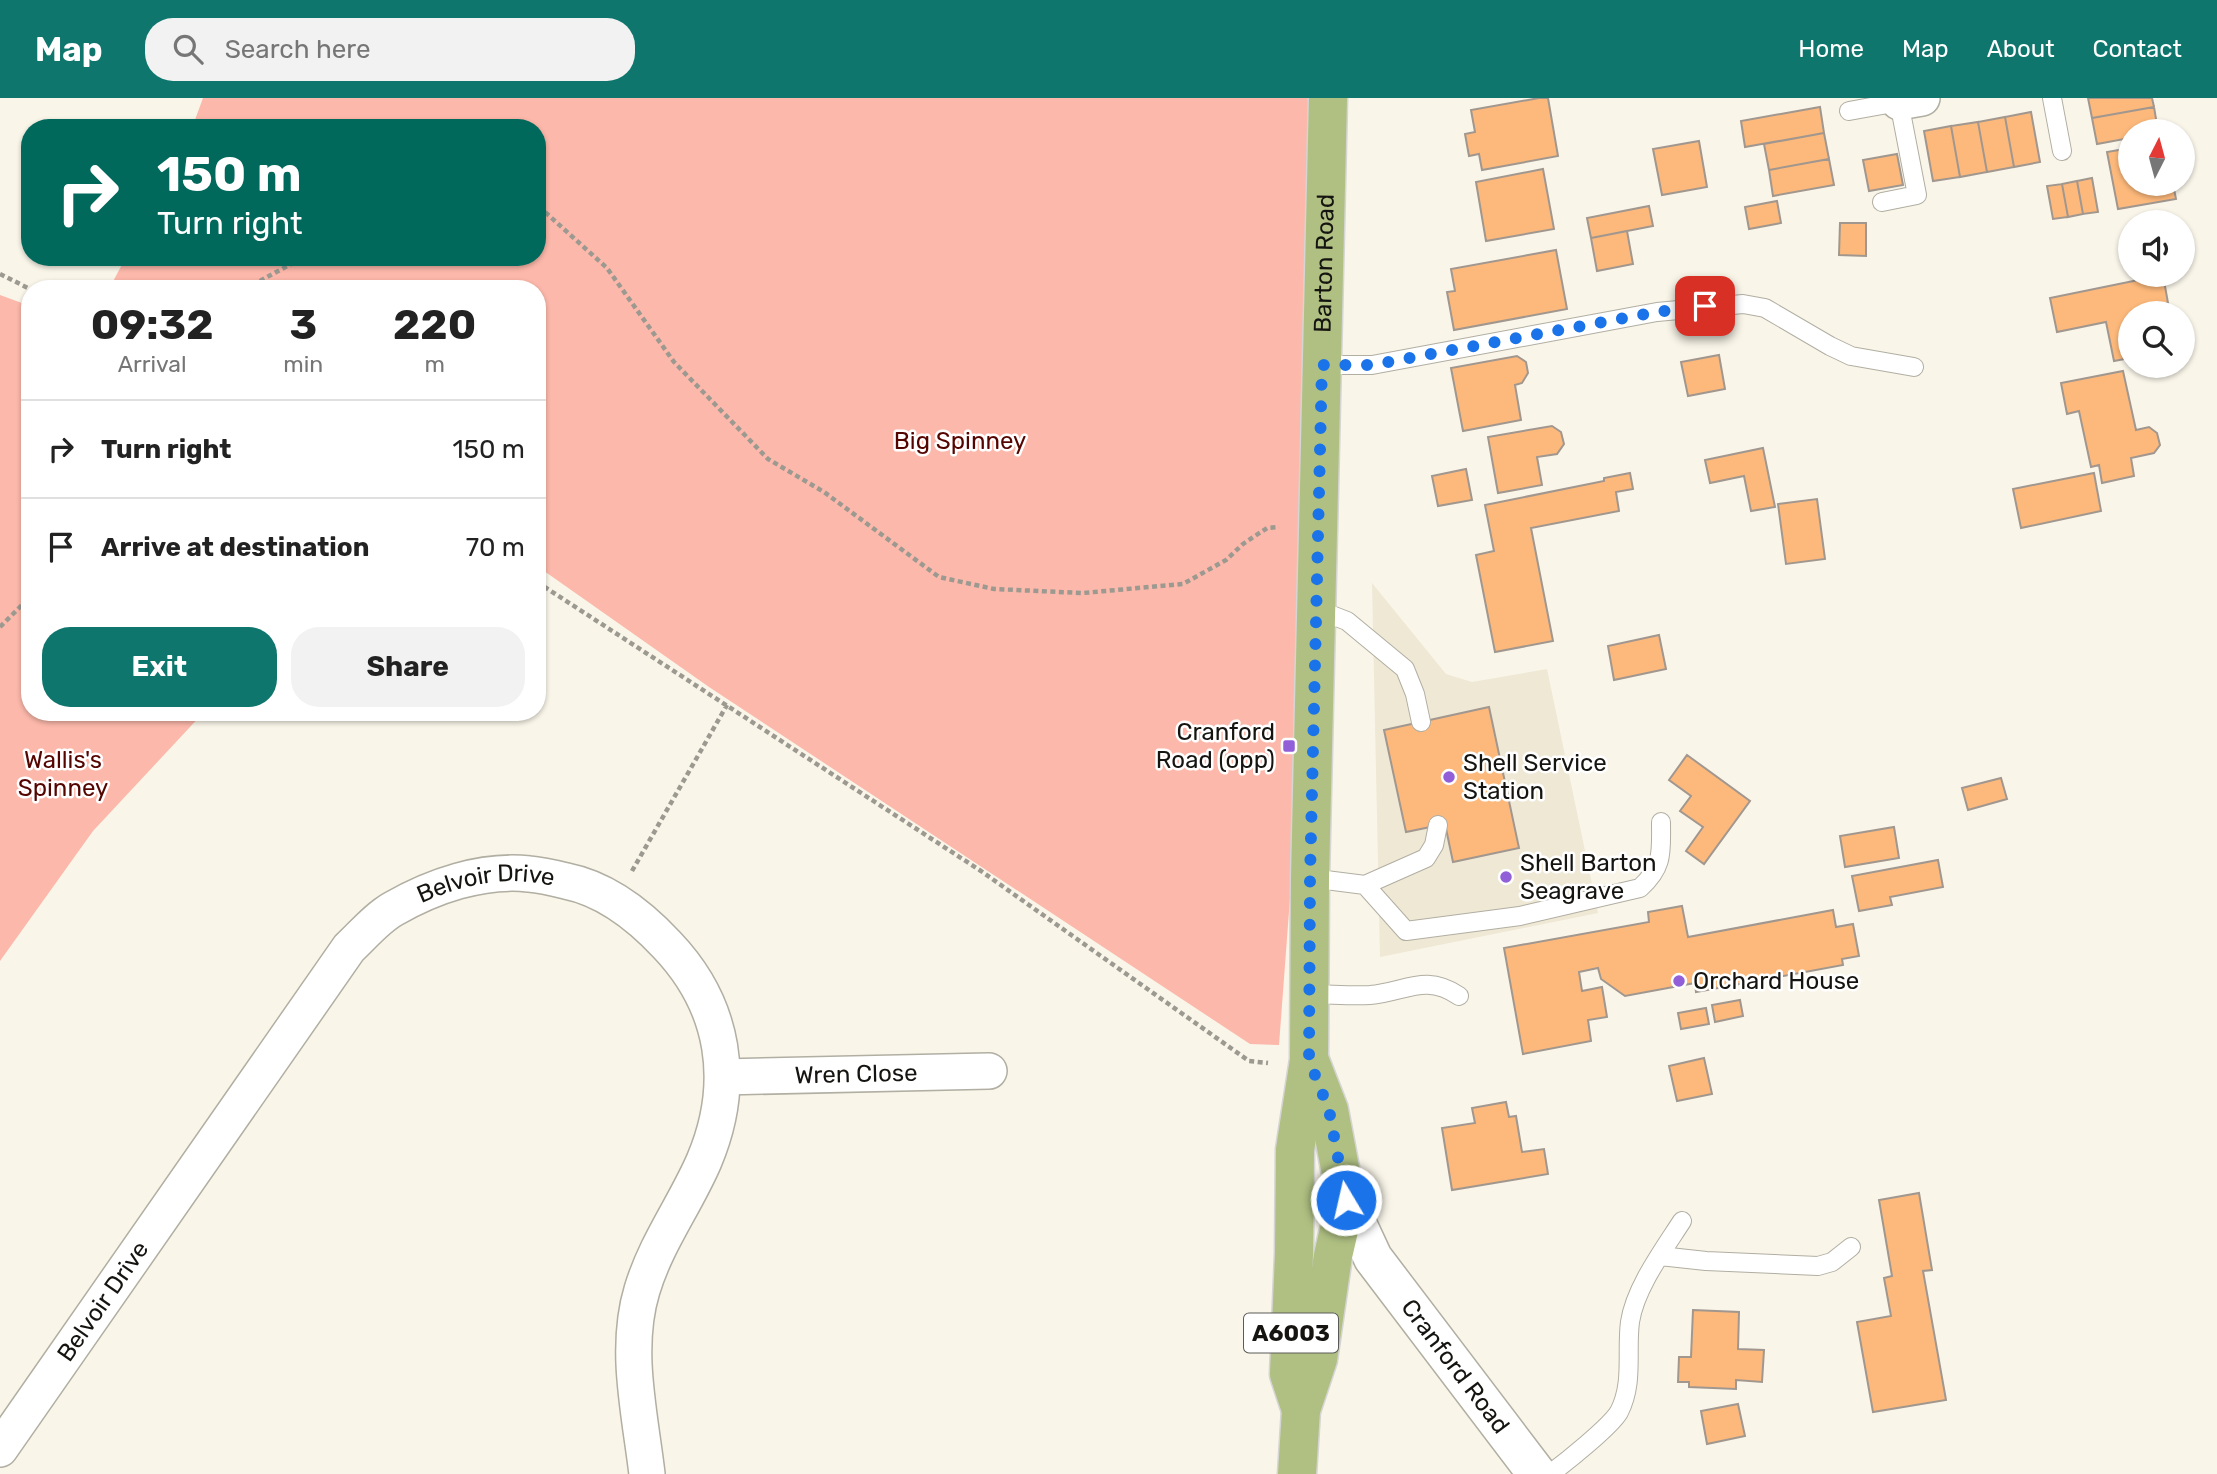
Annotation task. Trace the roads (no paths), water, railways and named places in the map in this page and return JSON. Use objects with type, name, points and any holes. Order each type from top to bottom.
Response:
[{"type":"main road","name":"Barton Road","points":[[1301,1410],[1289,1374],[1295,1150],[1292,1062],[1309,994],[1328,98]]},
{"type":"main road","name":"Barton Road","points":[[1292,1062],[1329,1110],[1346,1200],[1333,1256],[1318,1359],[1301,1410],[1297,1474]]},
{"type":"street","name":"Belvoir Drive","points":[[0,1449],[349,948],[391,910],[443,885],[482,875],[529,874],[580,884],[615,900],[652,929],[685,964],[705,996],[719,1037],[723,1077],[719,1119],[704,1161],[660,1244],[642,1290],[633,1336],[647,1474]]},
{"type":"street","name":"Wren Close","points":[[723,1077],[989,1071]]},
{"type":"street","name":"Cranford Road","points":[[1346,1200],[1373,1258],[1537,1474]]},
{"type":"street","points":[[1294,1254],[1373,1258]]},
{"type":"lane","points":[[2052,98],[2062,151]]},
{"type":"lane","points":[[1849,111],[1911,100],[1917,194],[1882,202]]},
{"type":"lane","points":[[1322,365],[1372,365],[1657,312],[1744,304],[1765,308],[1851,356],[1914,367]]},
{"type":"lane","points":[[1316,609],[1347,621],[1405,669],[1415,694],[1421,722]]},
{"type":"lane","points":[[1365,885],[1406,931],[1520,916],[1640,888],[1653,876],[1662,858],[1661,822]]},
{"type":"lane","points":[[1310,878],[1365,885],[1426,858],[1434,845],[1438,825]]},
{"type":"lane","points":[[1309,994],[1370,995],[1429,984],[1444,986],[1460,996]]},
{"type":"lane","points":[[1550,1474],[1576,1454],[1618,1413],[1629,1378],[1630,1320],[1646,1277],[1682,1221]]},
{"type":"lane","points":[[1660,1256],[1818,1266],[1832,1262],[1851,1247]]},
{"type":"place","name":"Cranford Road (opp)","points":[[1289,746]]},
{"type":"place","name":"Shell Service Station","points":[[1449,777]]},
{"type":"place","name":"Shell Barton Seagrave","points":[[1506,877]]},
{"type":"place","name":"Orchard House","points":[[1679,981]]},
{"type":"park label","name":"Big Spinney","points":[[960,441]]},
{"type":"park label","name":"Wallis's Spinney","points":[[63,774]]}]
